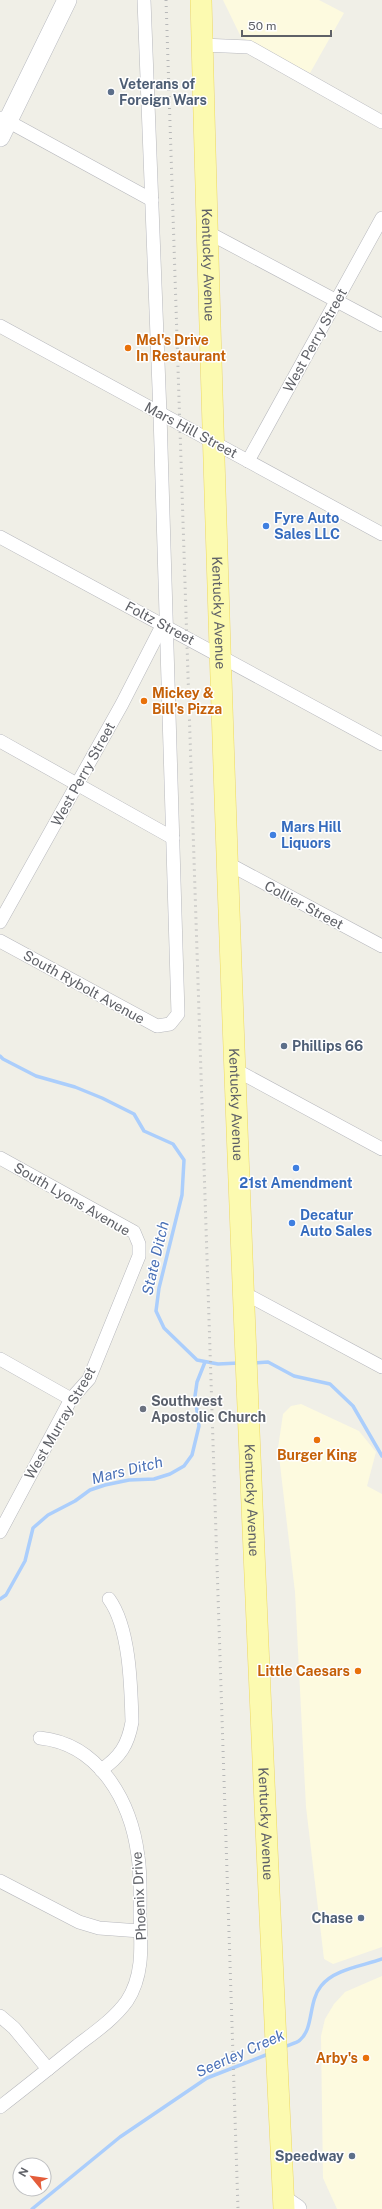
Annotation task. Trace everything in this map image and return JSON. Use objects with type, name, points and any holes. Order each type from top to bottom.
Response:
[{"type":"main road","name":"Kentucky Avenue","points":[[201,0],[227,863],[242,1292],[278,2066],[289,2206]]},
{"type":"street","points":[[67,0],[3,125],[152,200]]},
{"type":"street","points":[[144,0],[160,414],[165,626],[173,838]]},
{"type":"street","points":[[202,45],[249,47],[292,73],[382,122]]},
{"type":"street","name":"West Perry Street","points":[[248,461],[382,218]]},
{"type":"street","points":[[207,232],[382,325]]},
{"type":"street","name":"Mars Hill Street","points":[[0,326],[382,534]]},
{"type":"street","name":"Foltz Street","points":[[0,537],[382,744]]},
{"type":"street","name":"West Perry Street","points":[[0,922],[165,626]]},
{"type":"street","points":[[0,741],[173,838]]},
{"type":"street","name":"South Rybolt Avenue","points":[[0,941],[160,1027],[170,1024],[178,1014],[173,838]]},
{"type":"street","name":"Collier Street","points":[[227,863],[382,946]]},
{"type":"street","points":[[234,1069],[382,1149]]},
{"type":"street","name":"South Lyons Avenue","points":[[0,1158],[134,1232],[139,1244]]},
{"type":"street","name":"West Murray Street","points":[[0,1532],[71,1399],[89,1379],[139,1256],[139,1244]]},
{"type":"street","points":[[242,1292],[382,1367]]},
{"type":"street","points":[[0,1360],[71,1399]]},
{"type":"street","points":[[101,1770],[115,1759],[125,1747],[130,1738],[132,1722],[123,1626],[117,1611],[109,1599]]},
{"type":"street","name":"Phoenix Drive","points":[[0,2107],[108,2021],[127,2000],[137,1980],[141,1963],[139,1866],[134,1833],[117,1792],[101,1770],[87,1755],[73,1746],[55,1740],[40,1738]]},
{"type":"street","points":[[0,1880],[79,1922],[99,1928],[140,1931]]},
{"type":"street","points":[[0,2016],[14,2028],[48,2069]]},
{"type":"shaded area","points":[[223,0],[319,0],[344,13],[310,73],[241,37]]},
{"type":"shaded area","points":[[301,1404],[359,1431],[376,1452],[367,1486],[382,1494],[382,1947],[333,1964],[324,1959],[306,1807],[295,1592],[278,1448],[283,1414],[291,1406]]},
{"type":"shaded area","points":[[382,1976],[382,2209],[337,2209],[323,2178],[321,2036],[325,2019],[334,2004],[345,1992]]},
{"type":"waterway","name":"State Ditch","points":[[0,1056],[36,1076],[75,1087],[102,1098],[134,1114],[144,1131],[173,1144],[184,1160],[182,1195],[159,1288],[156,1311],[164,1328],[197,1360],[218,1364],[239,1363]]},
{"type":"waterway","name":"Mars Ditch","points":[[0,1599],[6,1595],[25,1561],[33,1528],[48,1515],[75,1501],[90,1490],[129,1480],[154,1479],[170,1474],[184,1466],[192,1455],[199,1426],[195,1396],[197,1382],[205,1362]]},
{"type":"waterway","name":"State Ditch","points":[[253,1363],[268,1362],[294,1376],[330,1384],[353,1406],[382,1456]]},
{"type":"waterway","name":"Seerley Creek","points":[[284,2047],[299,2041],[304,2035],[317,1992],[327,1980],[341,1972],[382,1959]]},
{"type":"waterway","name":"Seerley Creek","points":[[32,2209],[120,2137],[207,2078],[271,2053]]},
{"type":"railway","points":[[166,0],[238,2209]]},
{"type":"place","name":"Veterans of Foreign Wars","points":[[111,92]]},
{"type":"place","name":"Mel's Drive In Restaurant","points":[[128,348]]},
{"type":"place","name":"Fyre Auto Sales LLC","points":[[266,526]]},
{"type":"place","name":"Mickey & Bill's Pizza","points":[[144,701]]},
{"type":"place","name":"Mars Hill Liquors","points":[[273,835]]},
{"type":"place","name":"Phillips 66","points":[[284,1046]]},
{"type":"place","name":"21st Amendment","points":[[296,1168]]},
{"type":"place","name":"Decatur Auto Sales","points":[[292,1223]]},
{"type":"place","name":"Southwest Apostolic Church","points":[[143,1409]]},
{"type":"place","name":"Burger King","points":[[317,1440]]},
{"type":"place","name":"Little Caesars","points":[[358,1671]]},
{"type":"place","name":"Chase","points":[[361,1918]]},
{"type":"place","name":"Arby's","points":[[366,2058]]},
{"type":"place","name":"Speedway","points":[[352,2156]]}]
